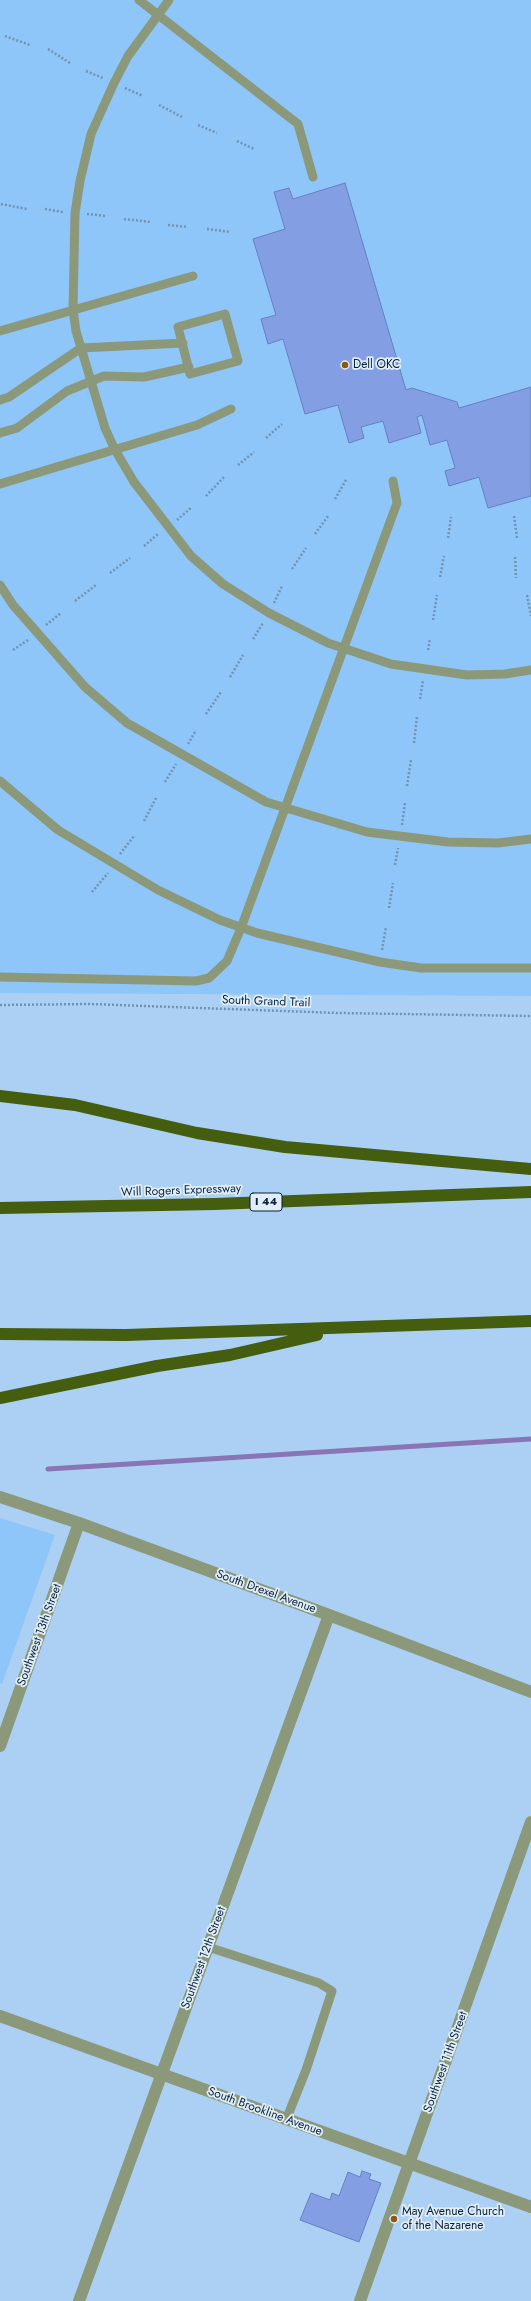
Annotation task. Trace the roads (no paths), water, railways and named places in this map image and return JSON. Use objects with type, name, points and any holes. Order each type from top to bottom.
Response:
[{"type":"highway","points":[[0,1096],[75,1105],[197,1133],[285,1148],[531,1168]]},
{"type":"highway","name":"Will Rogers Expressway","points":[[0,1208],[215,1204],[531,1192]]},
{"type":"highway","points":[[0,1334],[134,1335],[531,1321]]},
{"type":"highway","points":[[0,1398],[157,1366],[230,1355],[345,1328]]},
{"type":"street","name":"South Drexel Avenue","points":[[0,1497],[79,1523],[329,1615],[531,1692]]},
{"type":"street","name":"Southwest 13th Street","points":[[0,1746],[79,1523]]},
{"type":"street","name":"Southwest 12th Street","points":[[79,2301],[329,1615]]},
{"type":"street","name":"Southwest 11th Street","points":[[360,2301],[531,1822]]},
{"type":"street","name":"South Brookline Avenue","points":[[0,2016],[531,2207]]},
{"type":"lane","points":[[139,0],[298,124],[313,177]]},
{"type":"lane","points":[[169,0],[157,14],[128,56],[92,134],[80,181],[75,213],[73,310],[81,348],[91,382],[105,428],[115,450],[134,482],[196,561],[223,584],[269,613],[344,649],[391,664],[424,670],[467,675],[531,670]]},
{"type":"lane","points":[[0,331],[193,276]]},
{"type":"lane","points":[[226,314],[238,361],[190,374],[183,343],[178,327],[226,314]]},
{"type":"lane","points":[[0,400],[9,397],[81,348],[183,343]]},
{"type":"lane","points":[[0,433],[17,428],[67,391],[104,376],[144,377],[189,367]]},
{"type":"lane","points":[[0,484],[197,425],[232,409]]},
{"type":"lane","points":[[0,977],[196,981],[209,978],[227,961],[241,928],[397,503],[393,481]]},
{"type":"lane","points":[[0,585],[13,605],[85,686],[127,724],[266,802],[367,832],[448,842],[498,842],[531,839]]},
{"type":"lane","points":[[0,781],[58,830],[158,890],[241,928],[380,962],[452,969],[531,968]]},
{"type":"lane","points":[[208,1947],[319,1983],[332,1991],[306,2070],[286,2120]]},
{"type":"waterway","points":[[48,1469],[531,1439]]},
{"type":"place","name":"Dell OKC","points":[[345,365]]},
{"type":"place","name":"May Avenue Church of the Nazarene","points":[[394,2219]]}]
